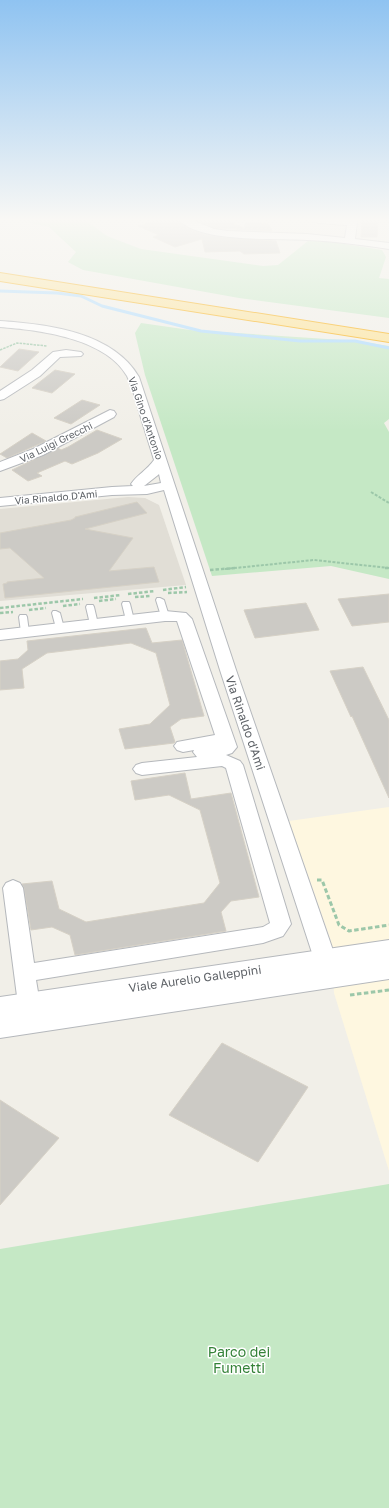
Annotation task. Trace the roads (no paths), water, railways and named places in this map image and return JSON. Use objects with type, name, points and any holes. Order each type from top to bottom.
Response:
[{"type":"highway","points":[[85,290],[389,338]]},
{"type":"highway","points":[[145,290],[389,328]]},
{"type":"street","name":"Via Gino d'Antonio","points":[[0,324],[40,328],[72,336],[95,345],[118,359],[129,370],[133,378],[171,493]]},
{"type":"street","points":[[0,396],[29,378],[60,353],[78,354]]},
{"type":"street","name":"Via Luigi Grecchi","points":[[0,467],[38,452],[110,414]]},
{"type":"street","points":[[139,488],[161,460]]},
{"type":"street","name":"Via Rinaldo D'Ami","points":[[0,502],[139,488],[158,494],[171,493]]},
{"type":"street","name":"Via Rinaldo d'Ami","points":[[171,493],[198,579],[325,959]]},
{"type":"street","points":[[0,635],[24,625],[58,621],[94,624],[165,616],[180,616],[184,619],[225,740],[185,750]]},
{"type":"street","points":[[25,973],[263,935],[278,930],[281,924],[234,765],[223,760],[142,769]]},
{"type":"street","points":[[13,888],[29,1004]]},
{"type":"street","name":"Viale Aurelio Galleppini","points":[[0,1008],[389,950]]},
{"type":"street","name":"Viale Aurelio Galleppini","points":[[0,1027],[166,1001],[389,969]]},
{"type":"lane","points":[[160,600],[165,616]]},
{"type":"lane","points":[[126,604],[130,620]]},
{"type":"lane","points":[[90,607],[94,624]]},
{"type":"waterway","points":[[0,291],[57,293],[81,296],[102,306],[201,331],[300,341],[355,341],[389,348]]},
{"type":"park label","name":"Parco dei Fumetti","points":[[239,1360]]}]
